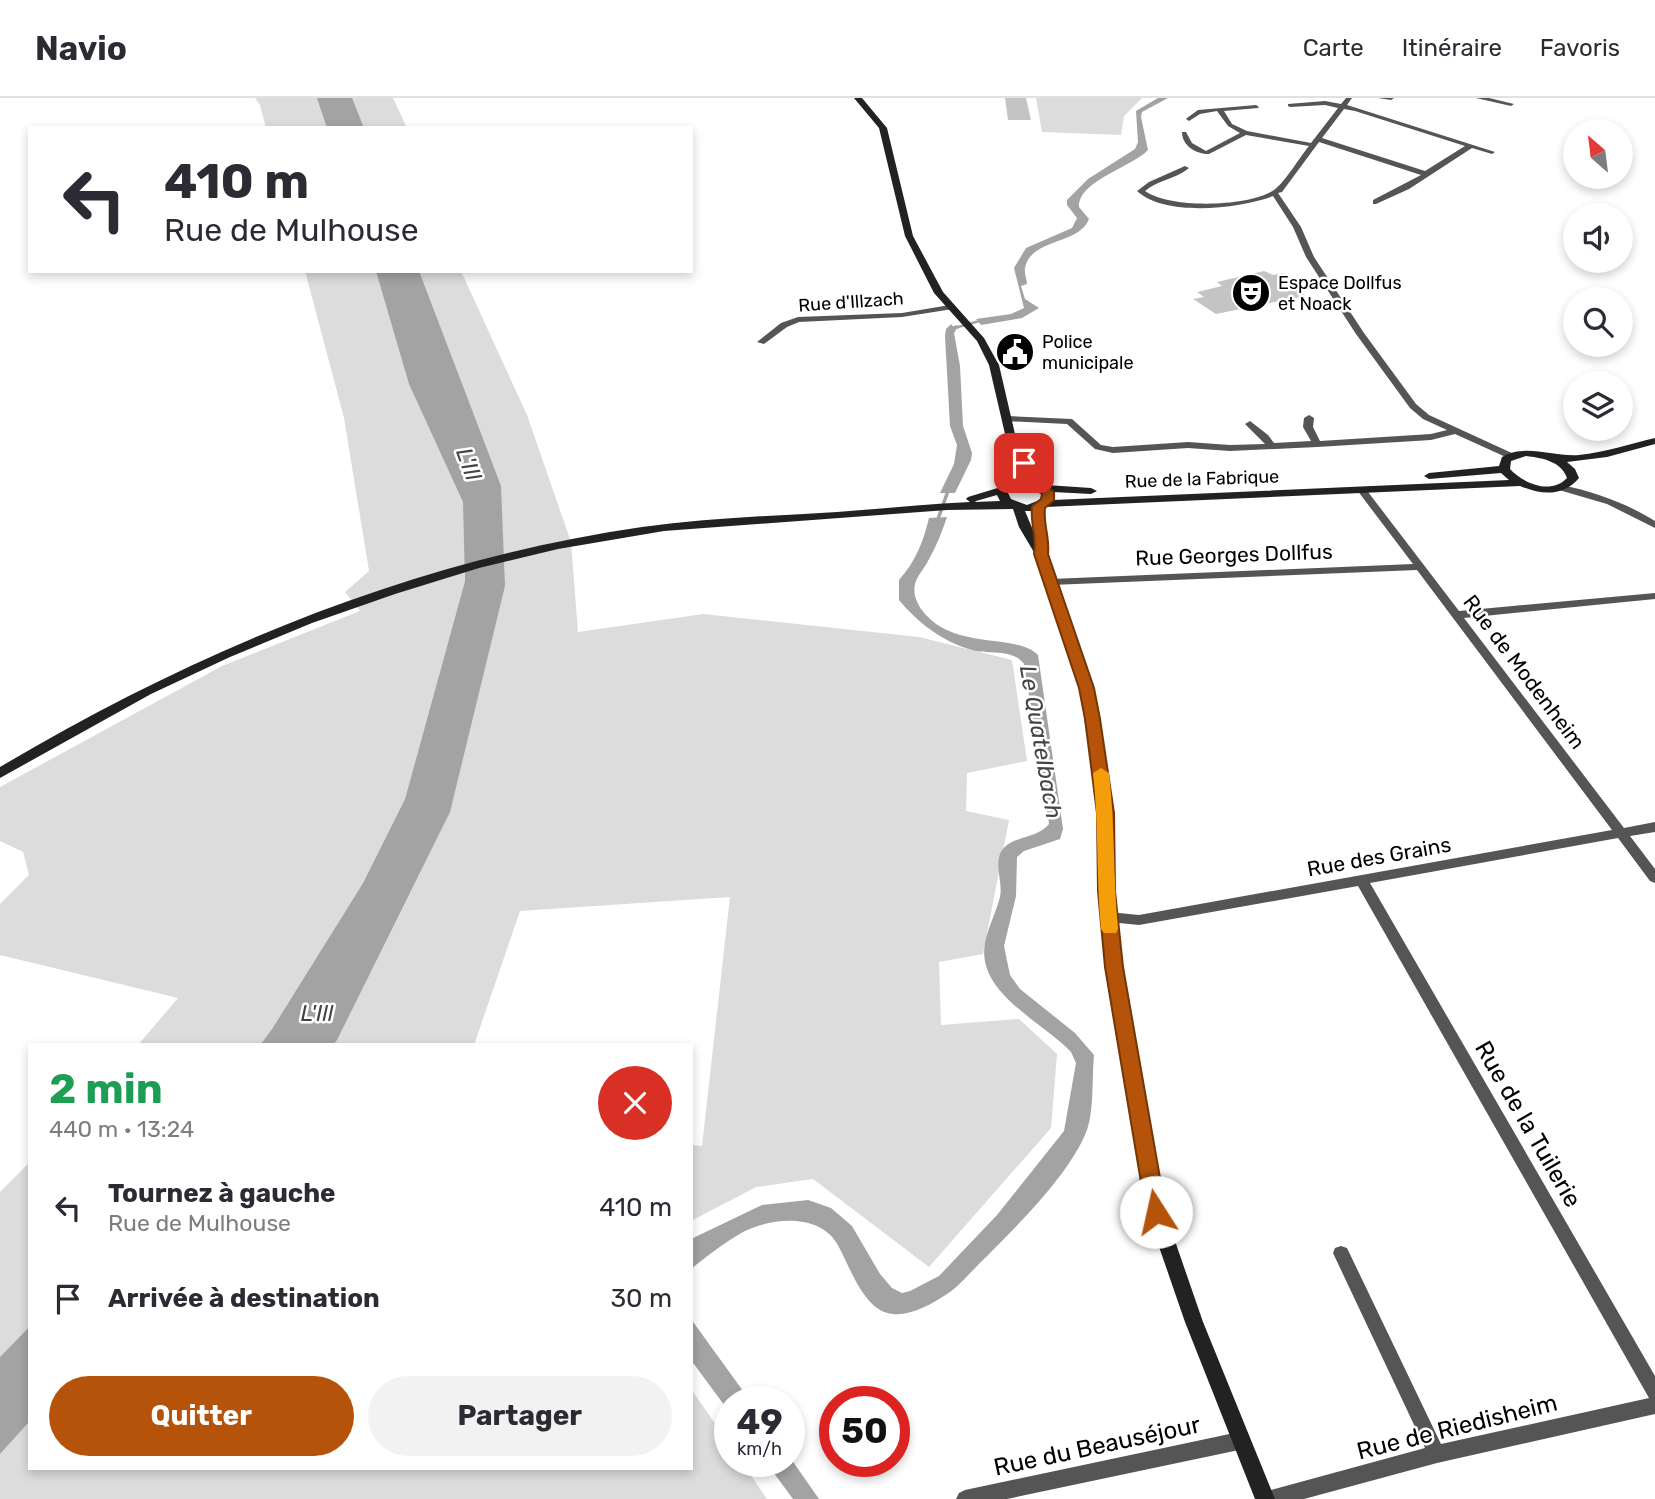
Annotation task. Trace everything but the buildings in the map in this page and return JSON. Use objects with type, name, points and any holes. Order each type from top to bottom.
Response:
[{"type":"main road","points":[[858,98],[866,102],[883,128],[909,236],[930,278],[950,307],[972,329],[992,360],[1010,435],[1010,477],[1003,497],[1015,506],[1041,554],[1086,688],[1092,719],[1105,813],[1108,917],[1117,989],[1156,1212],[1194,1322],[1265,1499]]},
{"type":"main road","points":[[1010,435],[1039,486],[1049,496],[1041,505],[1037,519],[1043,542],[1041,554]]},
{"type":"main road","points":[[1521,483],[1504,469],[1506,459],[1511,456],[1527,453],[1556,459],[1615,452],[1655,441]]},
{"type":"main road","points":[[1556,459],[1568,480],[1615,452]]},
{"type":"main road","name":"Rue de la Fabrique","points":[[958,504],[1041,505],[1359,485],[1504,469]]},
{"type":"main road","name":"Rue de la Fabrique","points":[[958,504],[1019,482],[1039,486],[1137,491],[1521,483],[1547,489],[1568,480]]},
{"type":"main road","points":[[0,773],[85,724],[217,659],[311,620],[462,571],[638,531],[693,524],[958,504]]},
{"type":"street","points":[[1185,168],[1153,181],[1141,191],[1152,200],[1218,204],[1251,201],[1275,194],[1349,98]]},
{"type":"street","points":[[1381,98],[1391,98]]},
{"type":"street","points":[[1479,98],[1511,104]]},
{"type":"street","points":[[1290,105],[1325,103],[1342,106],[1492,152]]},
{"type":"street","points":[[1189,118],[1198,112],[1256,107]]},
{"type":"street","points":[[1219,109],[1230,125],[1245,133],[1315,142],[1426,174]]},
{"type":"street","points":[[1184,134],[1196,150],[1207,153],[1245,133]]},
{"type":"street","points":[[1376,202],[1470,146]]},
{"type":"street","points":[[1275,194],[1324,279],[1413,406],[1426,417],[1511,456]]},
{"type":"street","name":"Rue d'Illzach","points":[[761,342],[784,325],[798,320],[902,315],[950,307]]},
{"type":"street","points":[[1309,418],[1308,427],[1317,444]]},
{"type":"street","points":[[1008,419],[1069,421],[1090,441],[1105,450],[1188,445],[1230,448],[1317,444],[1431,437],[1454,431]]},
{"type":"street","points":[[1250,424],[1271,446]]},
{"type":"street","points":[[1568,480],[1581,491],[1624,508],[1655,525]]},
{"type":"street","name":"Rue de Modenheim","points":[[1359,485],[1655,878]]},
{"type":"street","name":"Rue Georges Dollfus","points":[[1051,582],[1419,567]]},
{"type":"street","points":[[1456,615],[1655,596]]},
{"type":"street","name":"Rue des Grains","points":[[1108,917],[1139,920],[1655,827]]},
{"type":"street","name":"Rue de la Tuilerie","points":[[1361,880],[1655,1392]]},
{"type":"street","points":[[1341,1253],[1437,1454]]},
{"type":"street","name":"Rue de Riedisheim","points":[[1271,1499],[1437,1454],[1655,1405]]},
{"type":"street","name":"Rue du Beauséjour","points":[[965,1499],[1240,1441]]},
{"type":"shaded area","points":[[255,98],[393,98],[406,126],[265,126],[260,105]]},
{"type":"shaded area","points":[[1036,98],[1142,98],[1124,116],[1121,135],[1042,132]]},
{"type":"shaded area","points":[[306,273],[462,273],[527,415],[571,542],[578,632],[703,614],[919,637],[1012,660],[1027,761],[967,773],[966,811],[1009,820],[983,954],[939,962],[941,1025],[1019,1019],[1057,1054],[1051,1128],[929,1267],[813,1179],[756,1187],[693,1220],[693,1145],[702,1146],[730,897],[520,911],[475,1043],[334,1043],[505,586],[464,566],[465,581],[405,799],[363,883],[262,1043],[140,1043],[178,998],[0,955],[0,904],[29,875],[23,852],[0,841],[0,787],[222,666],[360,611],[345,592],[369,571],[344,418]]},
{"type":"shaded area","points":[[28,1164],[28,1328],[0,1357],[0,1192]]},
{"type":"shaded area","points":[[693,1392],[714,1422],[714,1477],[752,1477],[767,1499],[0,1499],[0,1454],[28,1423],[28,1470],[693,1470]]},
{"type":"water","points":[[317,98],[352,98],[363,126],[326,126]]},
{"type":"water","points":[[1158,98],[1168,98],[1142,112],[1141,117],[1148,150],[1087,190],[1079,207],[1089,219],[1084,227],[1036,251],[1029,258],[1025,270],[1027,284],[1021,286],[1025,299],[1039,308],[1022,318],[981,325],[976,319],[1011,314],[1024,308],[1014,268],[1026,248],[1072,228],[1077,218],[1067,205],[1067,200],[1088,179],[1135,149],[1138,142],[1136,111]]},
{"type":"water","name":"L'Ill","points":[[377,273],[420,273],[501,486],[505,586],[450,812],[337,1040],[335,1043],[262,1043],[363,883],[405,799],[465,581],[463,502],[409,384]]},
{"type":"water","points":[[951,324],[956,330],[954,333],[960,366],[963,426],[972,453],[955,493],[940,493],[954,464],[957,445],[950,426],[945,336],[946,329]]},
{"type":"water","points":[[947,517],[934,550],[915,584],[915,597],[921,609],[934,622],[949,631],[1015,644],[1038,655],[1063,829],[1060,839],[1024,851],[1017,857],[1016,896],[1004,946],[1010,975],[1020,989],[1075,1033],[1094,1055],[1092,1103],[1087,1130],[1079,1147],[1054,1183],[1023,1219],[951,1291],[921,1308],[893,1314],[882,1311],[865,1296],[836,1242],[817,1226],[805,1222],[779,1221],[754,1227],[730,1240],[693,1267],[693,1238],[762,1205],[808,1200],[831,1208],[852,1226],[880,1274],[892,1288],[902,1293],[910,1291],[939,1276],[997,1215],[1064,1131],[1076,1063],[1071,1052],[1014,1005],[991,977],[985,961],[985,943],[1000,897],[1000,854],[1009,844],[1037,833],[1049,824],[1024,664],[1013,656],[972,650],[951,642],[922,623],[899,600],[899,580],[918,551],[929,518]]},
{"type":"water","points":[[693,1322],[739,1386],[714,1386],[714,1391],[693,1363]]},
{"type":"water","points":[[28,1328],[28,1423],[0,1454],[0,1357]]},
{"type":"water","points":[[777,1477],[804,1477],[819,1499],[793,1499]]},
{"type":"waterway","name":"Le Quatelbach","points":[[957,327],[951,329],[983,320]]},
{"type":"waterway","name":"Le Quatelbach","points":[[937,522],[949,488]]},
{"type":"slow traffic","points":[[1101,773],[1110,929]]},
{"type":"place","name":"Espace Dollfus et Noack","points":[[1251,293]]},
{"type":"place","name":"Police municipale","points":[[1015,352]]},
{"type":"route","points":[[1024,463],[1034,483],[1048,492],[1048,500],[1039,506],[1037,519],[1043,542],[1041,554],[1086,688],[1100,763],[1105,813],[1106,891],[1114,967],[1156,1212]]}]
